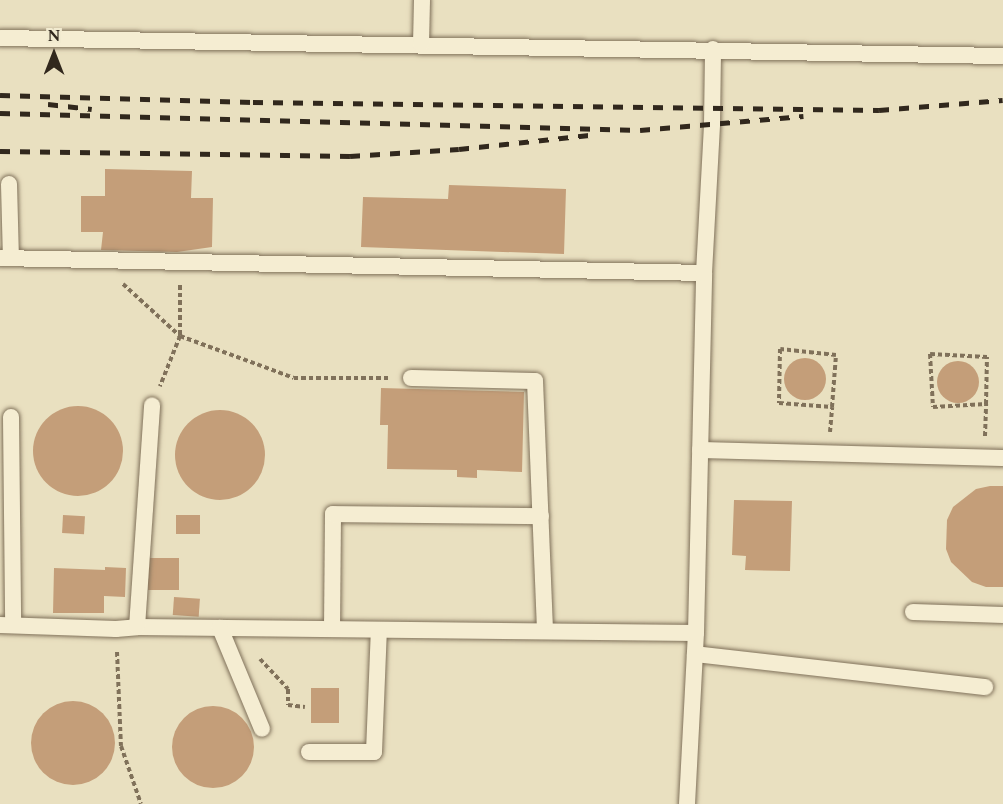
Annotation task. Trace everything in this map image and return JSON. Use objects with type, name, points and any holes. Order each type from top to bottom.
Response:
[{"type":"lane","points":[[421,44],[422,0]]},
{"type":"lane","points":[[0,38],[1003,56]]},
{"type":"lane","points":[[687,804],[696,633],[704,273],[712,124],[713,49]]},
{"type":"lane","points":[[9,184],[5,258],[704,273]]},
{"type":"lane","points":[[411,378],[535,381],[545,631]]},
{"type":"lane","points":[[137,627],[152,406]]},
{"type":"lane","points":[[11,417],[7,625],[696,633]]},
{"type":"lane","points":[[700,450],[1003,458]]},
{"type":"lane","points":[[332,629],[333,514],[541,516]]},
{"type":"lane","points":[[913,612],[1003,615]]},
{"type":"lane","points":[[225,628],[262,729]]},
{"type":"lane","points":[[309,752],[374,752],[379,630]]},
{"type":"lane","points":[[695,654],[985,687]]},
{"type":"path","points":[[96,260],[180,336],[294,378],[411,378]]},
{"type":"path","points":[[152,406],[180,336],[180,262]]},
{"type":"path","points":[[828,454],[832,407],[836,354],[780,349],[779,403],[832,407]]},
{"type":"path","points":[[984,458],[986,404],[987,357],[930,354],[933,407],[986,404]]},
{"type":"path","points":[[116,628],[121,746],[141,804]]},
{"type":"path","points":[[225,628],[288,689],[288,705],[305,707]]},
{"type":"building","points":[[105,169],[192,171],[191,198],[213,198],[212,247],[177,252],[101,250],[103,232],[81,232],[81,196],[105,196]]},
{"type":"building","points":[[449,185],[566,189],[564,254],[361,247],[363,197],[448,199]]},
{"type":"building","points":[[805,358],[820,364],[826,379],[820,394],[805,400],[790,394],[784,379],[790,364]]},
{"type":"building","points":[[958,361],[973,367],[979,382],[973,397],[958,403],[943,397],[937,382],[943,367]]},
{"type":"building","points":[[381,388],[524,392],[522,472],[477,470],[477,478],[457,477],[457,470],[387,469],[388,425],[380,425]]},
{"type":"building","points":[[78,406],[95,410],[110,419],[119,434],[123,451],[119,468],[110,483],[95,492],[78,496],[61,492],[46,483],[37,468],[33,451],[37,434],[46,419],[61,410]]},
{"type":"building","points":[[220,410],[237,414],[252,423],[261,438],[265,455],[261,472],[252,487],[237,496],[220,500],[203,496],[188,487],[179,472],[175,455],[179,438],[188,423],[203,414]]},
{"type":"building","points":[[1003,486],[1003,587],[986,587],[972,582],[951,562],[946,549],[947,520],[953,507],[976,489]]},
{"type":"building","points":[[734,500],[792,501],[790,571],[745,570],[746,556],[732,555]]},
{"type":"building","points":[[63,515],[85,516],[84,534],[62,533]]},
{"type":"building","points":[[176,515],[200,515],[200,534],[176,534]]},
{"type":"building","points":[[148,558],[179,558],[179,590],[148,590]]},
{"type":"building","points":[[105,567],[126,568],[125,597],[104,596],[104,613],[53,613],[54,568],[105,570]]},
{"type":"building","points":[[174,597],[200,599],[199,617],[173,615]]},
{"type":"building","points":[[311,688],[339,688],[339,723],[311,723]]},
{"type":"building","points":[[73,701],[89,704],[103,713],[112,727],[115,743],[112,759],[103,773],[89,782],[73,785],[57,782],[43,773],[34,759],[31,743],[34,727],[43,713],[57,704]]},
{"type":"building","points":[[213,706],[229,709],[242,718],[251,731],[254,747],[251,763],[242,776],[229,785],[213,788],[197,785],[184,776],[175,763],[172,747],[175,731],[184,718],[197,709]]},
{"type":"railway","points":[[0,95],[253,102],[879,110],[1003,100]]},
{"type":"railway","points":[[48,104],[92,109]]},
{"type":"railway","points":[[0,113],[640,130],[803,116]]},
{"type":"railway","points":[[0,151],[350,156],[459,149],[589,135]]}]
